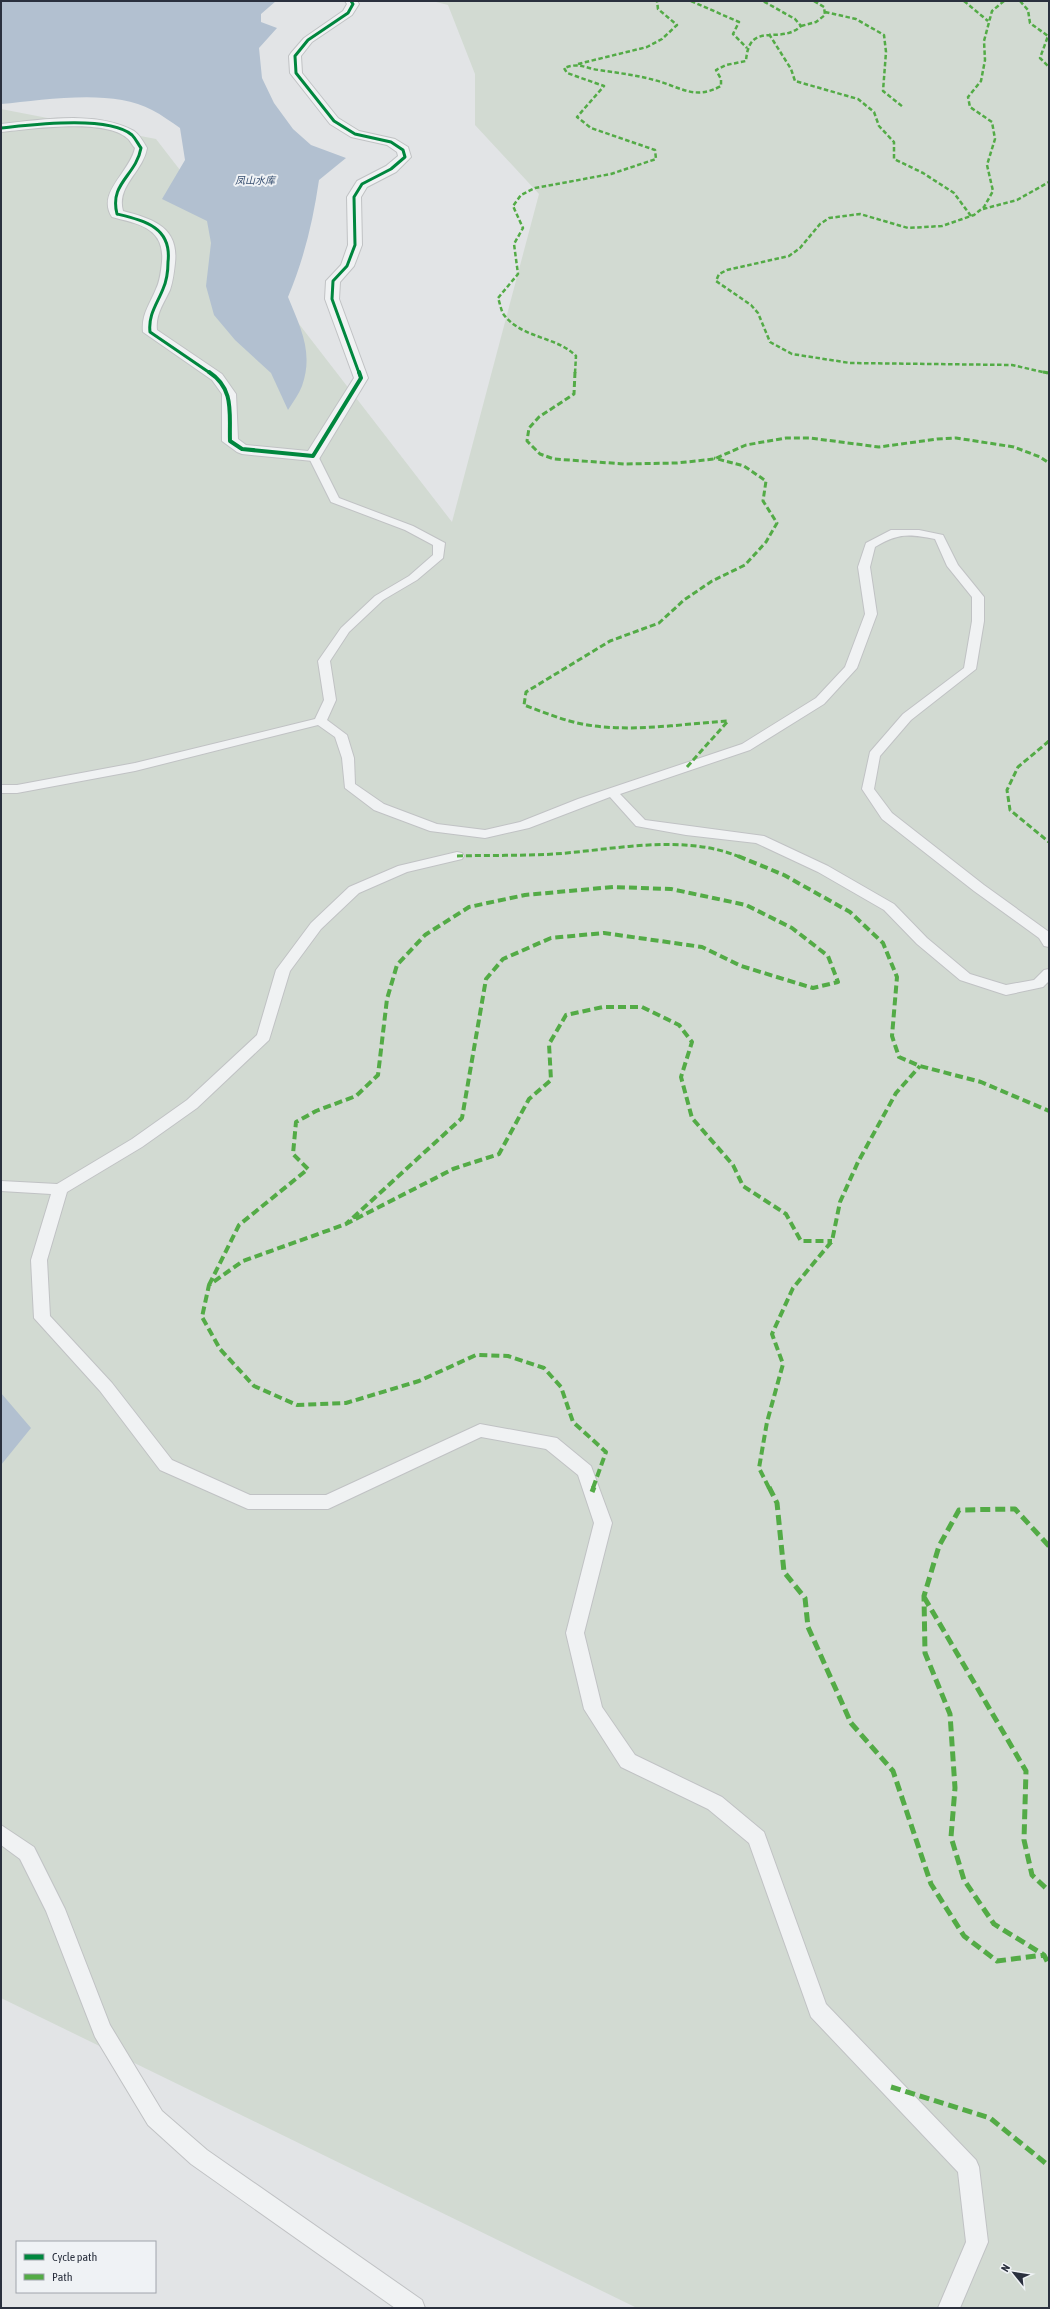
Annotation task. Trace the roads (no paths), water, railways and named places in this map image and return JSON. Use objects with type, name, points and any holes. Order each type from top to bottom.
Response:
[{"type":"street","points":[[1,128],[82,123],[108,127],[131,134],[141,148],[137,163],[117,187],[113,204],[116,214],[154,226],[165,234],[171,253],[165,284],[148,321],[150,332],[217,376],[229,394],[230,441],[242,449],[313,456],[361,378],[332,299],[333,281],[347,266],[355,245],[354,197],[362,184],[391,169],[405,157],[403,150],[391,142],[355,134],[334,121],[296,73],[295,56],[308,40],[348,12],[353,4],[351,1]]},
{"type":"lane","points":[[313,456],[335,500],[409,528],[439,543],[439,556],[413,578],[379,598],[346,630],[324,660],[330,700],[320,721]]},
{"type":"lane","points":[[1,789],[17,789],[135,767],[320,721],[340,735],[348,758],[350,785],[378,807],[435,828],[485,834],[524,825],[612,792],[746,747],[820,700],[851,668],[871,614],[864,567],[870,545],[891,533],[919,533],[939,537],[953,566],[978,597],[978,621],[970,669],[907,717],[874,755],[868,789],[887,816],[979,888],[1044,935],[1049,943]]},
{"type":"lane","points":[[612,792],[641,823],[686,831],[759,839],[823,869],[889,907],[922,941],[965,977],[1006,990],[1038,984],[1049,973]]},
{"type":"lane","points":[[1,1186],[60,1189],[137,1143],[192,1104],[264,1036],[283,970],[316,926],[354,890],[403,869],[457,856]]},
{"type":"lane","points":[[60,1189],[39,1260],[42,1318],[106,1387],[166,1465],[248,1502],[328,1502],[480,1430],[551,1443],[585,1471],[603,1523],[575,1633],[593,1709],[628,1761],[715,1804],[757,1838],[818,2010],[968,2167],[977,2242],[949,2308]]},
{"type":"lane","points":[[1,1834],[27,1853],[55,1909],[102,2030],[155,2118],[200,2157],[414,2308]]},
{"type":"water","name":"凤山水库","points":[[1,1],[276,1],[261,14],[261,22],[277,28],[259,48],[262,78],[274,103],[293,129],[311,145],[346,158],[319,180],[307,240],[299,268],[288,297],[301,329],[307,362],[302,386],[288,410],[271,373],[235,340],[214,315],[206,286],[211,243],[207,221],[162,199],[185,160],[180,128],[152,110],[136,103],[118,99],[78,97],[1,104]]},
{"type":"water","points":[[1,1393],[31,1428],[1,1465]]}]
